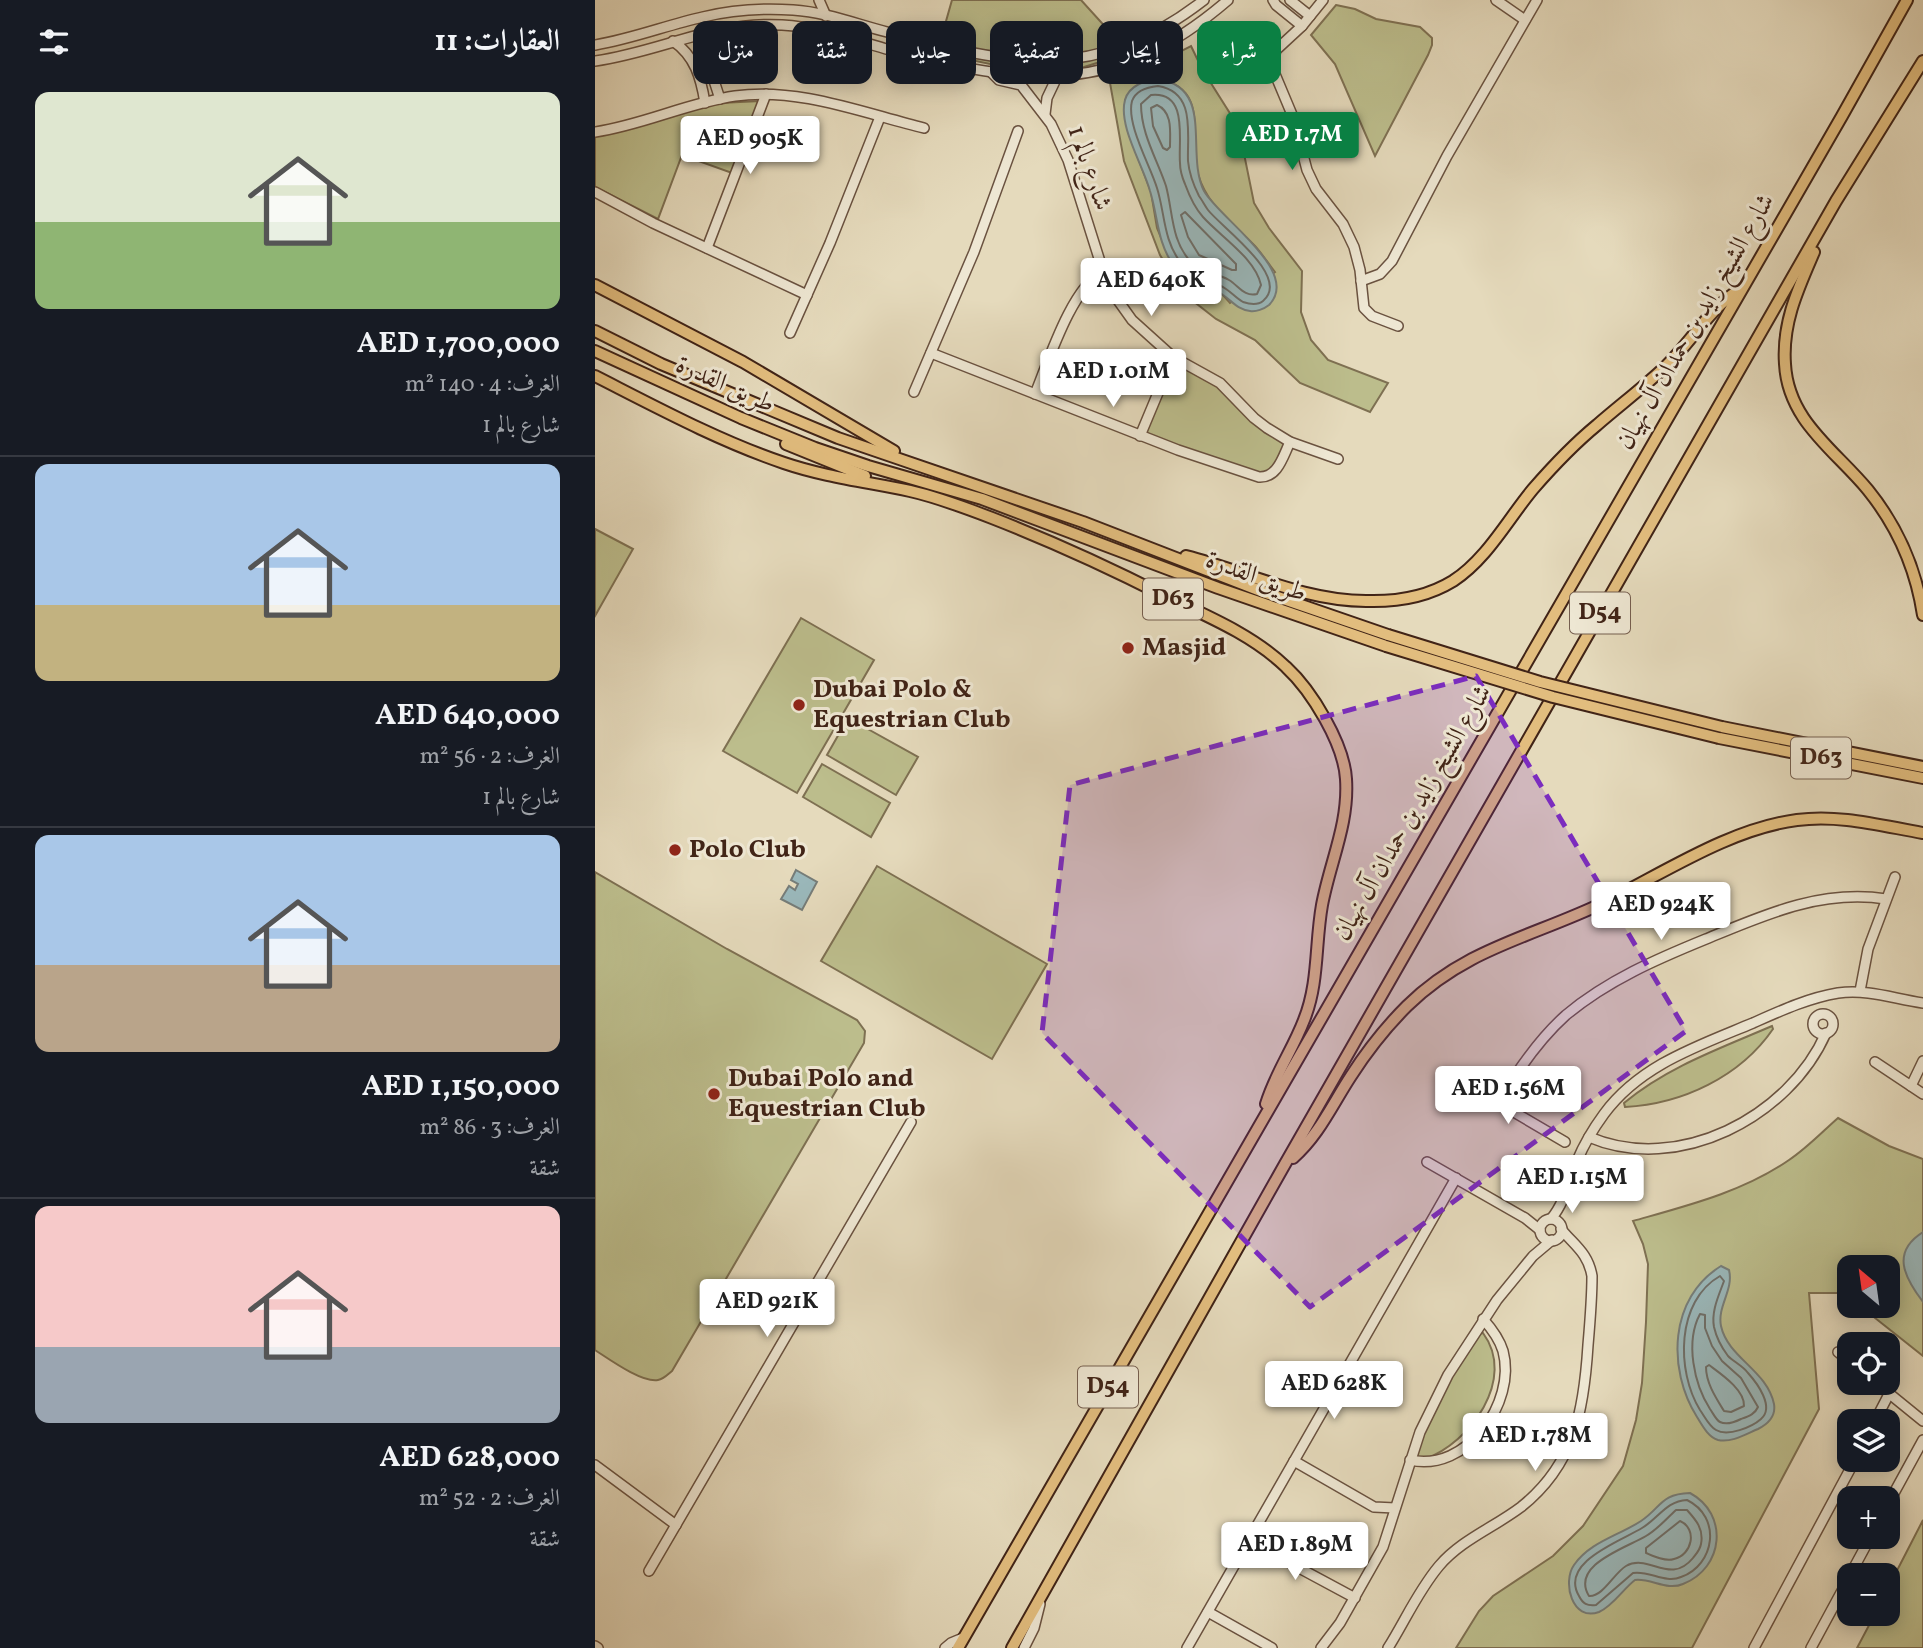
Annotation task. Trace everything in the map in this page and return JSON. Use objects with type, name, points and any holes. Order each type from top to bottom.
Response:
[{"type":"main road","name":"شارع الشيخ زايد بن حمدان آل نهيان","points":[[960,1643],[1907,0]]},
{"type":"main road","name":"D54","points":[[1012,1648],[1285,1164],[1836,201],[1923,61]]},
{"type":"main road","points":[[1836,201],[1791,307],[1785,343],[1787,379],[1805,422],[1867,489],[1895,532],[1914,577],[1923,615]]},
{"type":"main road","name":"طريق القدرة","points":[[595,285],[743,362],[822,411],[915,463]]},
{"type":"main road","points":[[1152,549],[1189,557],[1331,599],[1382,601],[1411,598],[1432,592],[1453,581],[1471,566],[1564,455],[1653,378],[1684,347],[1714,310],[1742,288]]},
{"type":"main road","name":"طريق القدرة","points":[[595,331],[661,364],[838,438],[1083,522],[1387,640]]},
{"type":"main road","name":"طريق القدرة","points":[[595,351],[741,418],[841,458],[993,503],[1218,588],[1387,640],[1720,733],[1923,778]]},
{"type":"main road","name":"طريق القدرة","points":[[595,376],[694,425],[783,463],[909,491],[971,510],[1093,559],[1200,612],[1257,644],[1285,666],[1305,687],[1323,717],[1344,768],[1345,818],[1322,906],[1315,977],[1308,1009],[1269,1094],[1259,1125]]},
{"type":"main road","points":[[741,418],[767,436],[832,465],[909,491]]},
{"type":"main road","name":"طريق القدرة","points":[[1720,733],[1923,767]]},
{"type":"main road","points":[[1285,1164],[1316,1133],[1353,1072],[1393,1021],[1435,982],[1482,953],[1583,912],[1692,857],[1771,825],[1808,818],[1833,818],[1923,833]]},
{"type":"street","points":[[819,0],[826,16]]},
{"type":"street","points":[[976,53],[1024,61],[1085,58],[1139,41],[1204,0]]},
{"type":"street","points":[[1183,35],[1228,0]]},
{"type":"street","points":[[1266,0],[1281,1],[1310,16]]},
{"type":"street","points":[[1323,0],[1302,26],[1276,50],[1272,67],[1293,117],[1307,170],[1316,188],[1349,235],[1357,258],[1362,302],[1367,312],[1398,326]]},
{"type":"street","points":[[1496,0],[1525,20]]},
{"type":"street","points":[[1361,281],[1380,274],[1392,261],[1447,156],[1537,0]]},
{"type":"street","points":[[796,10],[804,1]]},
{"type":"street","points":[[1281,1],[1302,26]]},
{"type":"street","points":[[595,45],[644,35],[723,13],[796,10],[886,31]]},
{"type":"street","points":[[1183,28],[1195,16],[1191,10]]},
{"type":"street","points":[[778,26],[828,32],[886,48]]},
{"type":"street","points":[[595,61],[631,55],[693,35]]},
{"type":"street","points":[[673,41],[693,61]]},
{"type":"street","points":[[701,84],[705,103]]},
{"type":"street","points":[[714,84],[719,99]]},
{"type":"street","name":"شارع بالم 1","points":[[1015,84],[1021,86],[1045,114],[1068,160],[1103,271],[1132,320],[1173,357],[1220,383],[1254,418],[1290,442],[1338,458]]},
{"type":"street","name":"شارع بالم 1","points":[[1045,114],[1047,98],[1054,84]]},
{"type":"street","points":[[707,248],[766,94]]},
{"type":"street","points":[[595,132],[719,99],[766,94],[801,98],[924,128]]},
{"type":"street","points":[[790,333],[837,227],[880,117]]},
{"type":"street","points":[[914,392],[974,252],[1018,131]]},
{"type":"street","points":[[595,192],[807,295]]},
{"type":"street","points":[[1035,394],[1075,303],[1086,284],[1103,271]]},
{"type":"street","points":[[931,353],[1140,436],[1263,477],[1276,470],[1290,442]]},
{"type":"street","points":[[1140,436],[1173,357]]},
{"type":"street","points":[[1860,992],[1868,949],[1895,877]]},
{"type":"street","points":[[1498,1103],[1529,1055],[1565,1016],[1585,1000],[1635,970],[1792,906],[1841,897],[1885,899]]},
{"type":"street","points":[[1321,1648],[1356,1598],[1383,1547],[1410,1460],[1433,1403],[1448,1375],[1483,1319],[1533,1256],[1550,1229],[1589,1137],[1605,1112],[1625,1090],[1674,1056],[1815,998],[1860,992],[1879,993],[1920,1003]]},
{"type":"street","points":[[1589,1137],[1614,1145],[1650,1149],[1686,1145],[1726,1130],[1762,1111],[1788,1090],[1810,1063],[1826,1033]]},
{"type":"street","points":[[1911,1087],[1923,1061]]},
{"type":"street","points":[[1875,1062],[1923,1094]]},
{"type":"street","points":[[1466,1084],[1565,1142]]},
{"type":"street","points":[[649,1571],[911,1122]]},
{"type":"street","points":[[1388,1648],[1428,1580],[1440,1565],[1466,1541],[1518,1509],[1548,1480],[1569,1446],[1583,1402],[1592,1287],[1587,1257],[1571,1239],[1525,1218],[1427,1162]]},
{"type":"street","points":[[1187,1648],[1456,1178]]},
{"type":"street","points":[[1410,1460],[1434,1462],[1450,1457],[1474,1439],[1496,1409],[1503,1385],[1505,1362],[1500,1342],[1483,1319]]},
{"type":"street","points":[[1890,1395],[1923,1421]]},
{"type":"street","points":[[1898,1486],[1923,1440]]},
{"type":"street","points":[[1294,1461],[1374,1507],[1395,1508]]},
{"type":"street","points":[[595,1465],[676,1525]]},
{"type":"street","points":[[1754,1648],[1849,1472]]},
{"type":"street","points":[[1249,1541],[1356,1598]]},
{"type":"street","points":[[1024,1648],[1034,1628],[1040,1598]]},
{"type":"street","points":[[1811,1648],[1837,1599]]},
{"type":"street","points":[[1208,1612],[1272,1648]]},
{"type":"street","points":[[945,1648],[951,1643],[960,1643]]},
{"type":"highlighted area","points":[[1476,676],[1686,1031],[1310,1307],[1042,1033],[1070,785]]},
{"type":"green space","points":[[952,0],[1081,0],[1100,21],[1097,21],[1097,63],[1083,67],[1083,21],[990,21],[990,64],[976,61],[976,21],[946,21]]},
{"type":"green space","points":[[1336,5],[1355,9],[1376,19],[1420,27],[1432,38],[1428,55],[1375,156],[1335,64],[1311,35]]},
{"type":"green space","points":[[1191,46],[1197,59],[1197,84],[1211,84],[1231,115],[1241,139],[1254,203],[1269,228],[1302,271],[1301,312],[1311,340],[1328,360],[1388,383],[1370,412],[1300,383],[1255,340],[1216,319],[1183,293],[1160,255],[1124,161],[1110,84],[1142,84],[1125,100],[1128,132],[1151,192],[1157,228],[1172,264],[1223,295],[1230,303],[1275,272],[1255,246],[1214,205],[1202,185],[1196,160],[1192,104],[1186,93],[1172,84],[1183,84],[1183,50]]},
{"type":"green space","points":[[760,101],[732,173],[682,155],[658,219],[595,187],[595,135],[720,103]]},
{"type":"green space","points":[[1177,361],[1204,374],[1287,441],[1274,468],[1262,475],[1144,435]]},
{"type":"green space","points":[[595,529],[633,549],[595,616]]},
{"type":"green space","name":"Dubai Polo & Equestrian Club","points":[[801,618],[874,660],[797,793],[723,751]]},
{"type":"green space","points":[[848,718],[918,757],[896,795],[827,755]]},
{"type":"green space","points":[[822,764],[890,803],[871,837],[803,797]]},
{"type":"green space","points":[[877,866],[1047,964],[992,1059],[821,961]]},
{"type":"green space","name":"Dubai Polo and Equestrian Club","points":[[595,872],[727,949],[857,1020],[865,1031],[864,1043],[672,1371],[658,1380],[643,1378],[595,1350]]},
{"type":"green space","points":[[1772,1026],[1773,1029],[1760,1046],[1744,1061],[1708,1085],[1668,1100],[1625,1107],[1624,1103],[1641,1090],[1676,1069]]},
{"type":"green space","points":[[1838,1118],[1889,1146],[1923,1159],[1923,1356],[1900,1338],[1900,1332],[1893,1332],[1875,1318],[1901,1318],[1901,1255],[1837,1255],[1837,1293],[1809,1293],[1819,1409],[1692,1648],[1456,1648],[1479,1611],[1493,1596],[1553,1556],[1583,1526],[1623,1466],[1636,1420],[1642,1383],[1646,1322],[1648,1264],[1633,1221],[1714,1197],[1753,1181],[1808,1145]]},
{"type":"green space","points":[[1483,1333],[1492,1351],[1495,1370],[1484,1407],[1458,1439],[1442,1451],[1425,1459],[1414,1455],[1424,1426],[1475,1334]]},
{"type":"green space","points":[[1923,1520],[1923,1648],[1857,1648],[1869,1626],[1900,1626],[1900,1565]]},
{"type":"water","points":[[1140,84],[1173,84],[1187,95],[1193,109],[1199,176],[1204,191],[1267,262],[1275,277],[1276,292],[1269,305],[1252,311],[1242,309],[1217,291],[1186,277],[1168,257],[1147,181],[1125,122],[1125,100],[1134,87]]},
{"type":"water","points":[[796,870],[817,882],[802,910],[781,899],[789,886],[795,890],[798,884],[791,880]]},
{"type":"water","points":[[1923,1232],[1923,1302],[1906,1274],[1904,1256],[1913,1240]]},
{"type":"water","points":[[1721,1266],[1729,1270],[1730,1277],[1720,1319],[1725,1337],[1764,1382],[1774,1404],[1771,1419],[1762,1427],[1739,1438],[1723,1441],[1711,1436],[1697,1417],[1687,1398],[1678,1357],[1678,1336],[1691,1296],[1704,1280]]},
{"type":"water","points":[[1690,1493],[1703,1502],[1716,1527],[1714,1554],[1697,1576],[1677,1586],[1635,1580],[1609,1606],[1599,1612],[1590,1614],[1576,1606],[1569,1581],[1574,1565],[1581,1557],[1596,1545],[1641,1521],[1667,1499]]},
{"type":"place","name":"Masjid","points":[[1128,648]]},
{"type":"place","name":"Dubai Polo & Equestrian Club","points":[[799,705]]},
{"type":"place","name":"Polo Club","points":[[675,850]]},
{"type":"place","name":"Dubai Polo and Equestrian Club","points":[[714,1094]]}]
